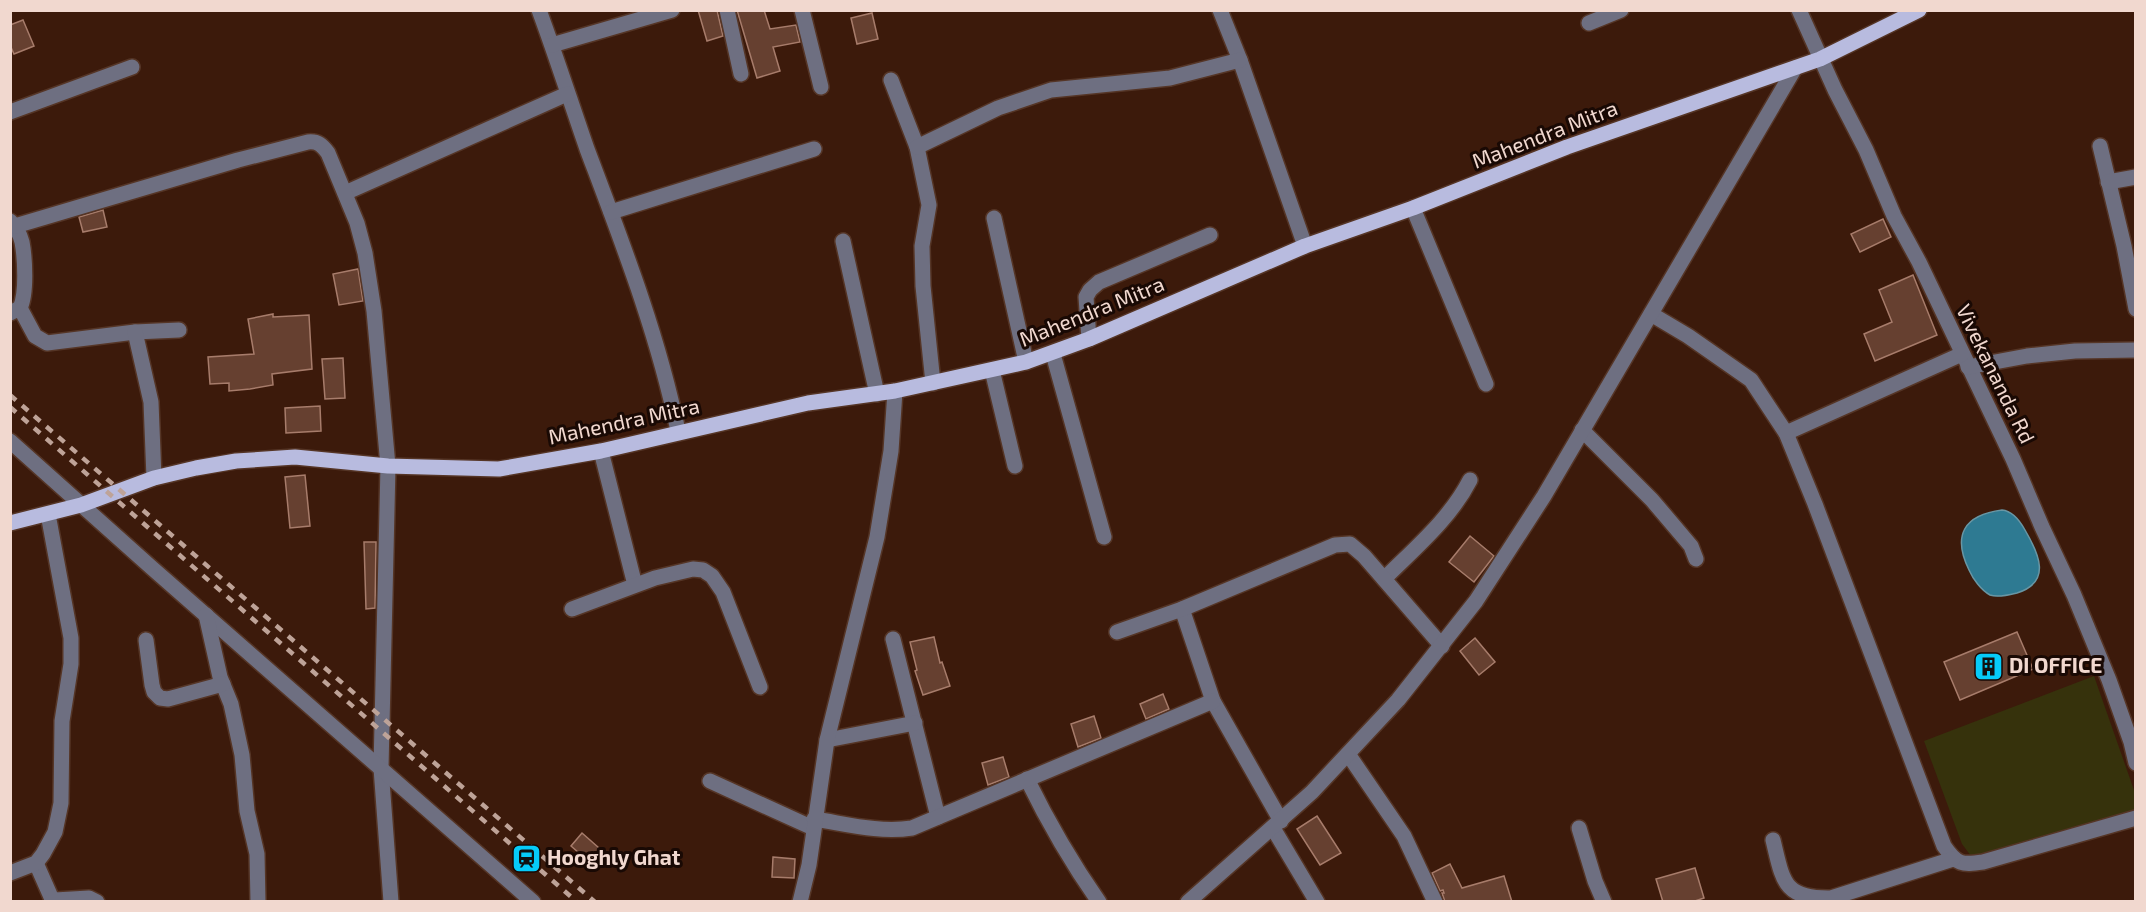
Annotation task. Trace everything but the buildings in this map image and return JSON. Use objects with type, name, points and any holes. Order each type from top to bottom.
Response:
[{"type":"main road","name":"Mahendra Mitra","points":[[10,524],[81,505],[154,478],[236,461],[295,457],[388,466],[499,469],[601,451],[678,431],[808,404],[896,391],[1026,363],[1089,339],[1305,246],[1413,208],[1567,147],[1820,59],[1895,15],[1919,10]]},
{"type":"street","points":[[539,10],[657,342],[678,431]]},
{"type":"street","points":[[552,45],[672,10]]},
{"type":"street","points":[[727,10],[741,74]]},
{"type":"street","points":[[802,10],[821,87]]},
{"type":"street","points":[[1220,10],[1240,60],[1305,246]]},
{"type":"street","points":[[1589,23],[1621,10]]},
{"type":"street","name":"Vivekananda Rd","points":[[1799,10],[1820,59],[1866,150],[1894,216],[1919,262],[2013,459],[2074,595],[2109,680],[2136,762]]},
{"type":"street","points":[[917,147],[998,108],[1051,90],[1170,78],[1240,60]]},
{"type":"street","points":[[10,112],[132,67]]},
{"type":"street","points":[[1188,902],[1312,792],[1398,700],[1443,646],[1489,582],[1544,496],[1795,68]]},
{"type":"street","points":[[891,80],[917,147],[929,205],[922,246],[923,286],[933,383]]},
{"type":"street","points":[[345,193],[567,93]]},
{"type":"street","points":[[179,330],[135,332],[47,343],[35,336],[15,310],[24,292],[22,244],[13,224],[308,142],[322,145],[328,153],[357,223],[365,253],[374,310],[388,466],[381,768],[391,902]]},
{"type":"street","points":[[2100,146],[2108,182],[2130,245],[2136,309]]},
{"type":"street","points":[[611,212],[814,149]]},
{"type":"street","points":[[2108,182],[2136,177]]},
{"type":"street","points":[[1413,208],[1486,384]]},
{"type":"street","points":[[994,218],[1026,363]]},
{"type":"street","points":[[1089,339],[1086,297],[1099,282],[1210,235]]},
{"type":"street","points":[[843,241],[878,394]]},
{"type":"street","points":[[1651,314],[1689,336],[1751,380],[1786,433],[1944,846],[1953,859],[1965,865],[1983,862],[2136,818]]},
{"type":"street","points":[[135,332],[151,402],[154,478]]},
{"type":"street","points":[[1786,433],[1965,361],[2075,351],[2136,350]]},
{"type":"street","points":[[1053,354],[1104,537]]},
{"type":"street","points":[[992,370],[1016,466]]},
{"type":"street","points":[[800,902],[809,865],[827,740],[877,537],[891,451],[896,391]]},
{"type":"street","points":[[1582,429],[1659,508],[1691,546],[1696,559]]},
{"type":"street","points":[[10,441],[533,902]]},
{"type":"street","points":[[601,451],[635,585]]},
{"type":"street","points":[[1384,579],[1445,518],[1463,494],[1470,480]]},
{"type":"street","points":[[10,873],[36,863],[55,832],[61,803],[62,721],[71,664],[68,617],[48,514]]},
{"type":"street","points":[[1117,632],[1182,609],[1335,544],[1350,544],[1364,556],[1443,646]]},
{"type":"street","points":[[572,609],[655,578],[693,569],[704,570],[712,576],[723,592],[760,687]]},
{"type":"street","points":[[1182,609],[1213,701],[1317,902]]},
{"type":"street","points":[[206,615],[223,684],[231,704],[242,755],[247,811],[257,854],[258,902]]},
{"type":"street","points":[[893,639],[938,817]]},
{"type":"street","points":[[146,640],[152,685],[154,692],[160,698],[168,699],[223,684]]},
{"type":"street","points":[[710,781],[814,823],[875,829],[912,828],[1213,701]]},
{"type":"street","points":[[827,740],[915,723]]},
{"type":"street","points":[[1348,754],[1404,836],[1435,902]]},
{"type":"street","points":[[1027,779],[1049,826],[1099,902]]},
{"type":"street","points":[[1579,828],[1595,881],[1604,902]]},
{"type":"street","points":[[1773,840],[1783,878],[1789,887],[1795,892],[1818,898],[1831,898],[1953,859]]},
{"type":"street","points":[[36,863],[51,897],[56,900],[89,898],[97,902]]},
{"type":"shaded area","points":[[2094,676],[2135,793],[2135,815],[1984,860],[1971,856],[1962,844],[1924,741]]},
{"type":"water","points":[[2002,510],[2013,514],[2021,523],[2035,548],[2039,575],[2028,588],[2017,593],[1996,596],[1987,593],[1973,577],[1964,558],[1962,537],[1970,522],[1978,517]]},
{"type":"railway","points":[[10,395],[595,902]]},
{"type":"railway","points":[[10,407],[577,902]]},
{"type":"place","name":"DI OFFICE","points":[[1988,666]]},
{"type":"place","name":"Hooghly Ghat","points":[[526,858]]}]
